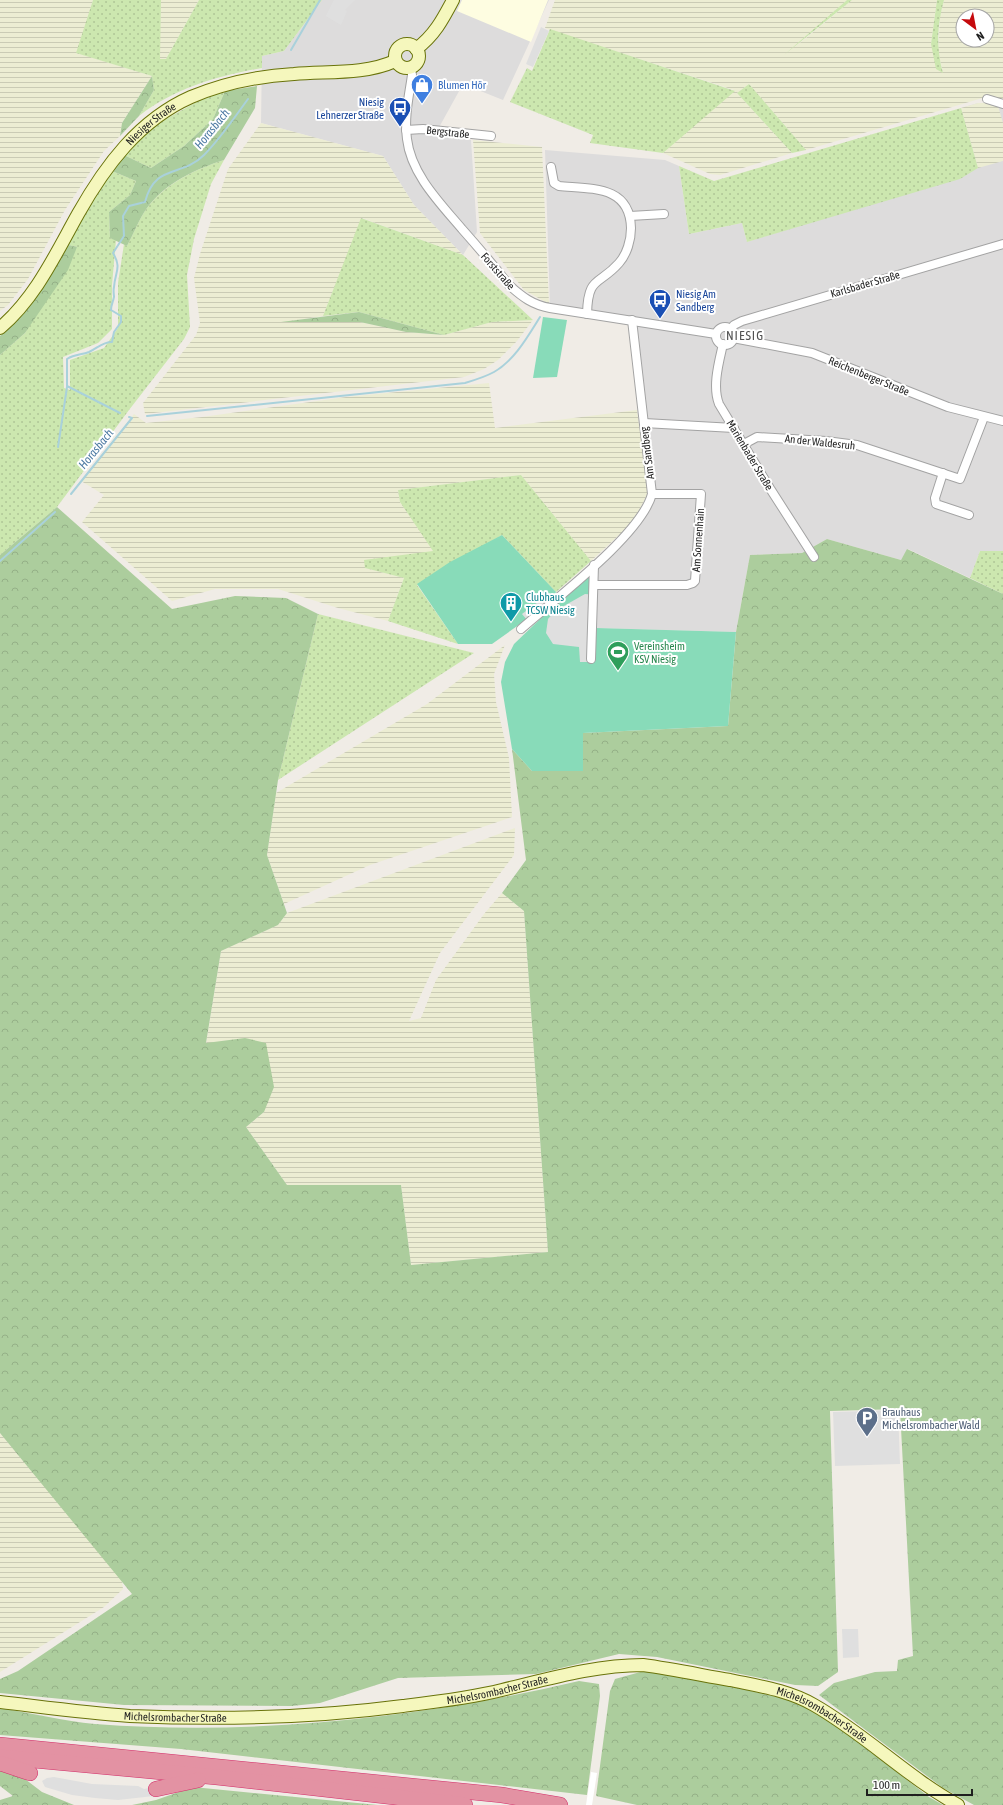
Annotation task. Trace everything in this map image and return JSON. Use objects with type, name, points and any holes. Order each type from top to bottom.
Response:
[{"type":"highway","points":[[0,1745],[502,1795],[560,1805]]},
{"type":"highway","points":[[0,1757],[216,1777],[465,1805]]},
{"type":"highway","points":[[0,1763],[30,1773]]},
{"type":"highway","points":[[156,1789],[216,1777]]},
{"type":"main road","points":[[416,49],[438,28],[453,0]]},
{"type":"main road","points":[[406,44],[416,49],[419,56],[418,60],[411,68],[403,68],[395,61],[395,53],[399,46],[406,44]]},
{"type":"main road","name":"Niesiger Straße","points":[[0,328],[24,303],[38,285],[89,195],[111,162],[132,138],[154,119],[190,98],[235,82],[291,74],[366,69],[395,61]]},
{"type":"main road","name":"Michelsrombacher Straße","points":[[0,1702],[128,1716],[203,1718],[304,1716],[456,1699],[501,1691],[597,1669],[626,1665],[643,1665],[756,1685],[803,1699],[826,1713],[925,1784],[958,1805]]},
{"type":"street","name":"Forststraße","points":[[411,68],[412,75],[406,116],[406,130],[409,150],[427,186],[510,285],[527,300],[542,307],[716,334]]},
{"type":"street","points":[[988,99],[1003,104]]},
{"type":"street","name":"Bergstraße","points":[[406,130],[423,129],[491,136]]},
{"type":"street","points":[[551,167],[554,183],[559,186],[594,189],[611,193],[624,203],[630,216],[631,232],[626,252],[620,262],[596,281],[590,290],[587,297],[587,314]]},
{"type":"street","points":[[630,216],[664,214]]},
{"type":"street","name":"Karlsbader Straße","points":[[730,329],[742,321],[1003,244]]},
{"type":"street","name":"Am Sandberg","points":[[521,629],[594,565],[638,521],[649,504],[652,494],[632,320]]},
{"type":"street","points":[[726,327],[730,329],[733,332],[733,338],[729,343],[723,344],[718,340],[716,334],[721,328],[726,327]]},
{"type":"street","name":"Reichenberger Straße","points":[[733,338],[812,353],[948,407],[1003,421]]},
{"type":"street","name":"Marienbader Straße","points":[[723,344],[719,362],[717,396],[719,404],[814,558]]},
{"type":"street","name":"An der Waldesruh","points":[[744,444],[757,437],[842,442],[857,445],[960,479],[984,417]]},
{"type":"street","points":[[644,423],[734,428]]},
{"type":"street","points":[[943,473],[935,498],[936,504],[969,515]]},
{"type":"street","name":"Am Sonnenhain","points":[[594,586],[687,585],[695,581],[701,494],[652,494]]},
{"type":"street","points":[[591,659],[594,565]]},
{"type":"shaded area","points":[[0,0],[93,0],[77,53],[152,76],[122,123],[120,136],[104,151],[65,210],[28,279],[8,305],[0,311]]},
{"type":"shaded area","points":[[161,0],[199,0],[166,59],[159,59]]},
{"type":"shaded area","points":[[322,0],[549,0],[503,100],[463,84],[437,131],[471,140],[477,232],[463,255],[414,205],[383,156],[261,123],[262,56],[284,51]]},
{"type":"shaded area","points":[[334,0],[355,0],[345,10],[347,11],[341,25],[326,16]]},
{"type":"shaded area","points":[[462,0],[548,0],[531,42],[457,11]]},
{"type":"shaded area","points":[[555,0],[847,0],[795,47],[852,0],[937,0],[931,44],[943,72],[938,53],[940,16],[944,0],[1003,0],[1003,100],[986,97],[806,150],[749,84],[737,93],[792,153],[720,175],[710,174],[663,153],[734,90],[545,28]]},
{"type":"shaded area","points":[[541,27],[549,31],[533,67],[526,64]]},
{"type":"shaded area","points":[[978,103],[988,103],[1003,108],[1003,551],[980,551],[970,578],[908,549],[901,560],[827,539],[802,553],[750,555],[736,632],[596,628],[597,571],[599,562],[636,528],[655,498],[634,317],[550,306],[545,150],[665,160],[679,166],[689,234],[742,223],[747,242],[978,168],[961,108]]},
{"type":"shaded area","points":[[978,103],[988,103],[998,106],[1003,123],[1003,161],[978,168],[961,108]]},
{"type":"shaded area","points":[[261,123],[383,156],[414,205],[463,255],[362,218],[323,316],[285,322],[360,322],[406,332],[444,335],[492,322],[533,320],[517,341],[498,360],[484,369],[464,377],[145,414],[143,403],[196,335],[200,323],[194,278],[200,254],[228,169]]},
{"type":"shaded area","points":[[473,140],[542,147],[549,304],[524,290],[480,233]]},
{"type":"shaded area","points":[[489,383],[495,428],[637,410],[648,493],[633,522],[591,561],[521,475],[398,490],[400,502],[434,551],[365,568],[404,578],[388,621],[338,608],[278,589],[215,589],[172,601],[82,522],[104,495],[81,481],[134,414],[146,423],[202,417],[346,397]]},
{"type":"shaded area","points":[[585,594],[597,595],[595,662],[580,662],[579,647],[553,644],[546,633],[548,619],[555,611]]},
{"type":"shaded area","points":[[546,596],[551,602],[527,620],[522,614]]},
{"type":"shaded area","points":[[505,645],[494,674],[496,702],[509,758],[512,817],[370,865],[284,904],[267,855],[276,793],[427,704]]},
{"type":"shaded area","points":[[515,828],[514,855],[440,953],[409,1021],[421,1018],[436,980],[484,914],[502,893],[524,911],[548,1252],[411,1265],[401,1185],[287,1185],[246,1127],[264,1112],[206,1044],[221,951],[278,925],[287,913]]},
{"type":"shaded area","name":"Brauhaus Michelsrombacher Wald","points":[[898,1410],[900,1464],[835,1466],[833,1412]]},
{"type":"shaded area","points":[[0,1433],[122,1580],[123,1589],[104,1607],[0,1672]]},
{"type":"shaded area","points":[[842,1629],[858,1629],[859,1657],[843,1658]]},
{"type":"shaded area","points":[[54,1777],[92,1784],[138,1786],[144,1789],[155,1787],[155,1791],[153,1796],[118,1800],[72,1795],[45,1787],[42,1781],[47,1778]]},
{"type":"green space","points":[[93,0],[161,0],[160,59],[166,59],[199,0],[322,0],[284,51],[262,56],[262,68],[197,84],[167,98],[139,116],[154,90],[152,76],[76,53]]},
{"type":"green space","points":[[847,0],[852,0],[784,55]]},
{"type":"green space","points":[[937,0],[944,0],[938,36],[939,55],[943,73],[936,69],[931,44]]},
{"type":"green space","points":[[550,29],[735,91],[663,153],[590,143],[593,135],[510,102],[527,68],[532,71]]},
{"type":"green space","points":[[152,76],[154,90],[139,116],[120,136],[122,123]]},
{"type":"green space","points":[[749,84],[806,150],[792,153],[737,93]]},
{"type":"green space","points":[[257,86],[255,108],[224,160],[182,178],[163,191],[154,199],[144,212],[127,246],[110,238],[109,212],[130,195],[136,181],[112,171],[124,155],[151,168],[184,146],[213,119],[225,91]]},
{"type":"green space","points":[[225,91],[213,119],[184,146],[151,168],[124,155],[157,124],[202,99]]},
{"type":"green space","points":[[961,108],[978,168],[960,179],[747,242],[742,223],[689,234],[679,166],[714,181]]},
{"type":"green space","points":[[224,160],[211,184],[194,239],[187,275],[190,327],[184,339],[57,507],[0,555],[0,355],[25,333],[77,247],[68,245],[91,201],[112,171],[136,181],[130,195],[109,212],[110,238],[116,240],[112,285],[112,329],[98,343],[63,357],[64,388],[70,390],[70,360],[104,348],[118,328],[118,283],[124,244],[127,246],[144,212],[163,191],[172,184],[192,173]]},
{"type":"green space","points":[[361,218],[463,255],[533,320],[492,322],[444,335],[359,312],[323,316]]},
{"type":"green space","points":[[68,245],[77,247],[68,270],[25,333],[0,355],[0,336],[30,305],[54,270]]},
{"type":"green space","points":[[359,312],[444,335],[406,332],[360,322],[281,322]]},
{"type":"green space","points":[[543,317],[567,320],[557,377],[533,378]]},
{"type":"green space","points":[[521,475],[591,561],[556,592],[502,535],[417,585],[458,644],[388,621],[404,578],[365,568],[364,560],[433,551],[400,502],[398,490]]},
{"type":"green space","points":[[57,507],[172,609],[235,596],[286,598],[318,614],[278,780],[267,855],[287,913],[278,925],[221,951],[206,1043],[245,1038],[266,1043],[274,1087],[264,1112],[246,1127],[287,1185],[401,1185],[411,1265],[548,1252],[524,911],[502,893],[526,860],[512,749],[532,771],[583,771],[583,733],[728,726],[736,632],[750,555],[802,553],[827,539],[901,560],[907,549],[1003,594],[1003,1805],[974,1805],[943,1788],[819,1695],[834,1683],[875,1672],[897,1671],[898,1660],[913,1656],[900,1409],[830,1411],[838,1672],[818,1686],[795,1685],[657,1657],[619,1654],[536,1674],[398,1678],[320,1703],[292,1706],[124,1705],[0,1693],[0,1679],[18,1671],[132,1594],[0,1433],[0,555]]},
{"type":"green space","points":[[502,535],[556,592],[551,602],[492,644],[458,644],[417,584],[450,562]]},
{"type":"green space","points":[[980,551],[1003,551],[1003,594],[970,578]]},
{"type":"green space","name":"Vereinsheim KSV Niesig","points":[[597,571],[596,628],[736,632],[728,726],[583,733],[583,771],[532,771],[512,749],[501,682],[505,662],[514,644],[585,576]]},
{"type":"green space","points":[[318,614],[474,653],[278,780]]},
{"type":"green space","points":[[644,1671],[726,1685],[798,1703],[818,1714],[849,1735],[929,1797],[943,1805],[637,1805],[596,1796],[610,1691],[615,1679]]},
{"type":"green space","points":[[579,1681],[599,1684],[600,1696],[587,1795],[181,1749],[0,1735],[0,1708],[83,1723],[156,1727],[217,1728],[339,1721],[399,1714],[520,1694]]},
{"type":"green space","points":[[0,1766],[21,1776],[42,1792],[74,1805],[0,1805],[0,1800],[13,1796],[0,1786]]},
{"type":"green space","points":[[193,1787],[378,1805],[132,1805],[156,1800]]},
{"type":"pier","points":[[591,1772],[597,1773],[592,1805],[586,1805]]},
{"type":"waterway","name":"Horasbach","points":[[291,50],[320,0]]},
{"type":"waterway","name":"Horasbach","points":[[120,413],[67,386],[67,359],[89,352],[105,343],[112,342],[114,332],[121,322],[121,316],[111,310],[118,266],[113,253],[124,236],[123,216],[129,206],[145,202],[149,190],[155,181],[170,172],[186,167],[204,155],[222,135],[248,99]]},
{"type":"waterway","points":[[147,416],[465,383],[491,374],[502,367],[515,354],[540,317]]},
{"type":"waterway","points":[[58,447],[67,387]]},
{"type":"waterway","name":"Horasbach","points":[[71,494],[132,418],[129,417]]},
{"type":"waterway","name":"Horasbach","points":[[0,561],[55,512]]},
{"type":"place","name":"Blumen Hör","points":[[422,104]]},
{"type":"place","name":"Niesig Lehnerzer Straße","points":[[400,128]]},
{"type":"place","name":"Niesig Am Sandberg","points":[[660,320]]},
{"type":"place","name":"Clubhaus TCSW Niesig","points":[[511,622]]},
{"type":"place","name":"Vereinsheim KSV Niesig","points":[[618,672]]},
{"type":"place","name":"Brauhaus Michelsrombacher Wald","points":[[867,1438]]},
{"type":"district","name":"NIESIG","points":[[745,335]]}]
